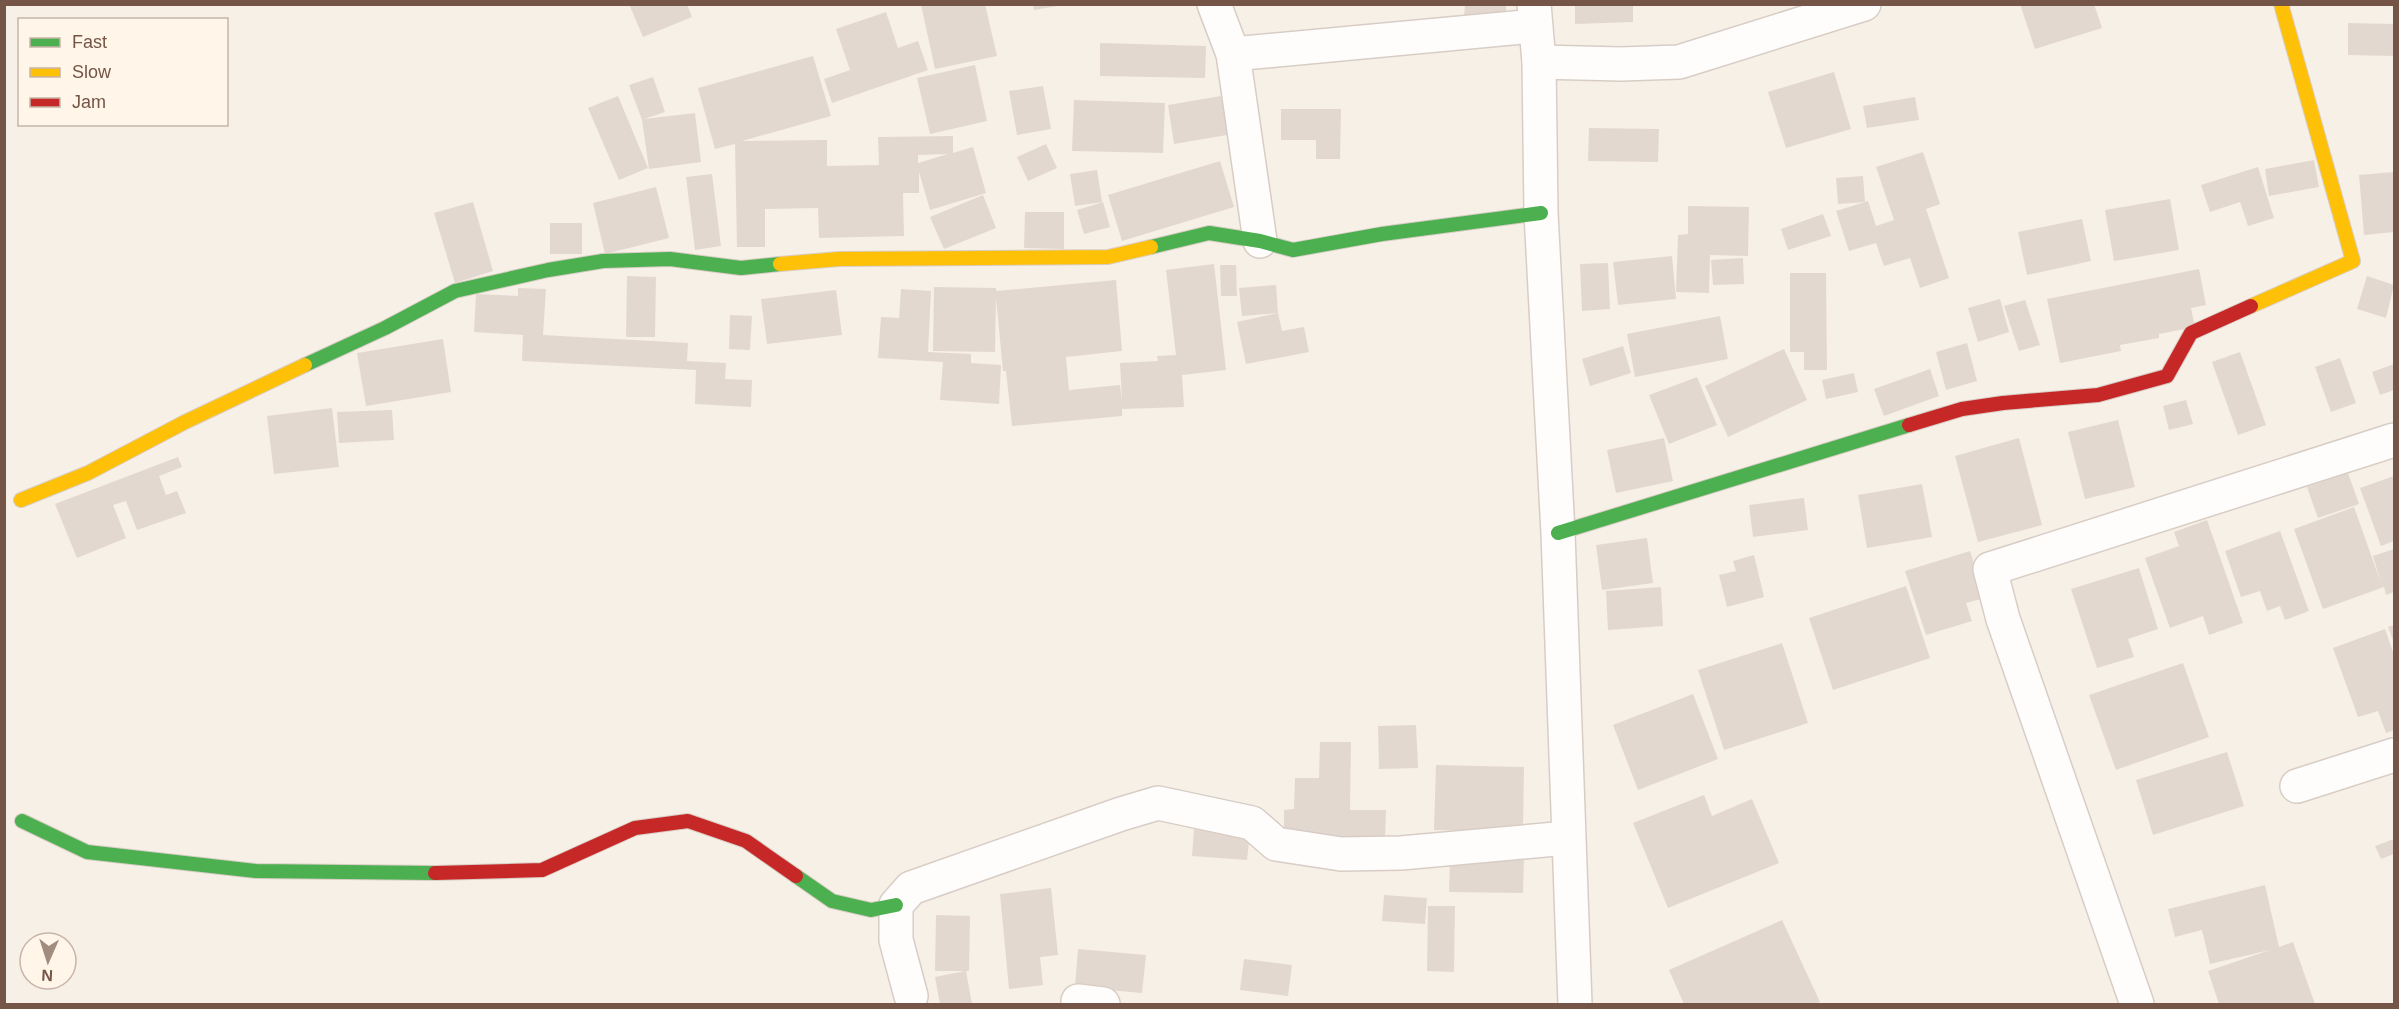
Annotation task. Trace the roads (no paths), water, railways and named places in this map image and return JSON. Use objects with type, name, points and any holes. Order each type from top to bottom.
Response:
[{"type":"street","points":[[1214,4],[1233,54],[1260,241]]},
{"type":"street","points":[[1539,62],[1621,64],[1679,62],[1864,4]]},
{"type":"street","points":[[1558,533],[1962,409],[2098,395],[2167,376],[2191,333],[2354,261],[2281,4]]},
{"type":"street","points":[[1233,54],[1534,15],[1539,62],[1541,213],[1558,533],[1567,838],[1575,1005]]},
{"type":"street","points":[[21,500],[88,473],[185,422],[385,328],[455,291],[548,270],[603,261],[670,259],[741,268],[839,259],[1108,257],[1209,233],[1260,241],[1293,250],[1382,234],[1541,213]]},
{"type":"street","points":[[2137,1005],[2003,619],[1990,569],[2394,440]]},
{"type":"street","points":[[2297,786],[2394,755]]},
{"type":"street","points":[[22,821],[87,852],[256,871],[456,873],[542,870],[635,828],[688,821],[746,841],[832,901],[871,910],[896,905],[911,888],[1158,803],[1252,823],[1276,844],[1341,854],[1401,853],[1567,838]]},
{"type":"street","points":[[896,905],[896,940],[911,996]]}]
